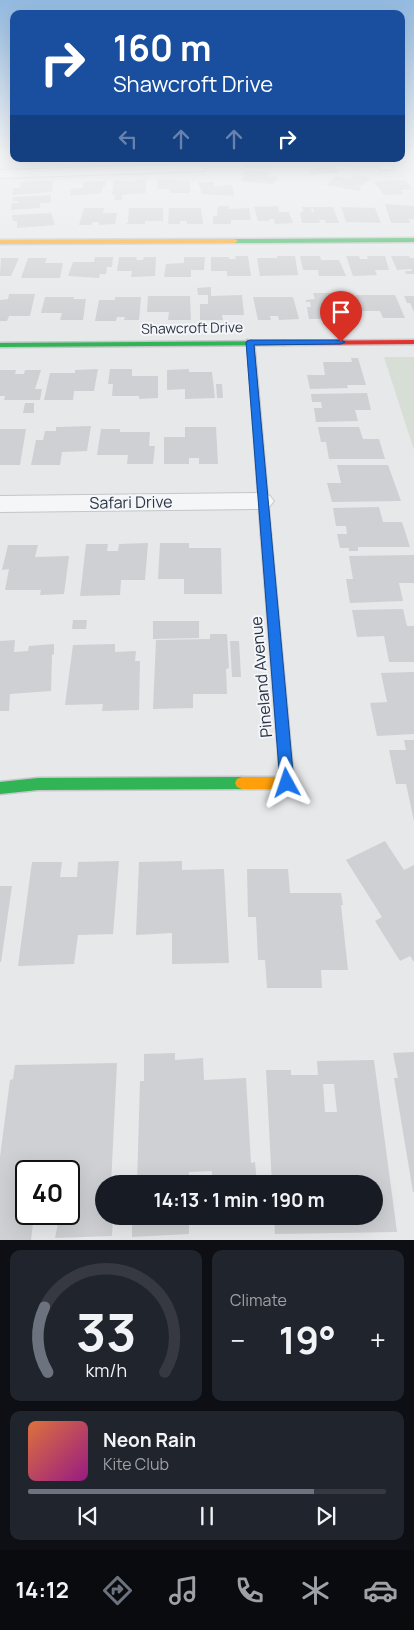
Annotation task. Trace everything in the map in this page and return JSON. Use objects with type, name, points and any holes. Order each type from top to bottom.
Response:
[{"type":"street","points":[[0,242],[414,240]]},
{"type":"street","name":"Pineland Avenue","points":[[0,788],[38,784],[287,783],[250,342]]},
{"type":"street","name":"Shawcroft Drive","points":[[0,345],[414,342]]},
{"type":"street","name":"Safari Drive","points":[[0,504],[262,501]]},
{"type":"shaded area","points":[[384,357],[414,357],[414,450]]},
{"type":"building","points":[[83,211],[117,213],[115,224],[99,225],[99,222],[92,222],[91,225],[79,225]]},
{"type":"building","points":[[129,211],[163,211],[163,221],[145,221],[145,224],[126,224],[128,222]]},
{"type":"building","points":[[169,211],[201,211],[203,224],[187,224],[187,221],[180,221],[180,224],[168,224]]},
{"type":"building","points":[[218,211],[249,211],[251,220],[231,220],[231,224],[213,224],[213,216],[217,216]]},
{"type":"building","points":[[255,211],[279,211],[289,212],[293,223],[275,224],[274,219],[258,221]]},
{"type":"building","points":[[334,211],[339,223],[326,223],[325,220],[319,220],[320,223],[302,223],[300,212]]},
{"type":"building","points":[[342,211],[376,211],[381,223],[346,222]]},
{"type":"building","points":[[387,211],[414,211],[414,219],[409,219],[410,223],[391,223]]},
{"type":"building","points":[[51,213],[55,225],[17,228],[17,221],[13,221],[12,215]]},
{"type":"building","points":[[235,256],[248,256],[251,276],[227,276],[227,271],[211,271],[211,257],[236,259]]},
{"type":"building","points":[[277,256],[295,256],[298,275],[260,276],[257,258],[277,258]]},
{"type":"building","points":[[300,256],[320,256],[321,260],[339,260],[346,276],[319,276],[318,270],[303,270]]},
{"type":"building","points":[[346,256],[359,256],[360,259],[368,259],[367,256],[385,256],[389,270],[375,270],[377,275],[353,276]]},
{"type":"building","points":[[391,256],[409,256],[414,258],[414,274],[406,274],[405,271],[412,271],[411,269],[397,270]]},
{"type":"building","points":[[95,257],[113,257],[112,267],[107,267],[106,274],[100,274],[99,278],[68,276],[73,262],[94,262]]},
{"type":"building","points":[[119,257],[137,257],[136,260],[143,260],[144,257],[156,257],[155,276],[131,277],[132,271],[117,271]]},
{"type":"building","points":[[184,257],[205,257],[204,270],[191,270],[191,277],[164,277],[166,264],[184,263]]},
{"type":"building","points":[[1,258],[19,258],[11,276],[0,276]]},
{"type":"building","points":[[28,258],[47,258],[45,263],[63,263],[60,278],[21,278]]},
{"type":"building","points":[[211,287],[211,296],[242,295],[244,315],[222,315],[223,320],[200,320],[200,304],[208,304],[208,295],[198,295],[197,288]]},
{"type":"building","points":[[313,293],[331,293],[332,296],[348,296],[353,313],[329,313],[330,319],[309,319],[307,307],[311,307],[310,302],[306,302],[306,300],[315,299]]},
{"type":"building","points":[[9,294],[35,294],[30,316],[9,316],[7,321],[0,321],[0,300],[8,299]]},
{"type":"building","points":[[355,295],[395,295],[405,318],[383,318],[380,311],[358,311]]},
{"type":"building","points":[[148,296],[190,296],[191,320],[168,320],[169,312],[147,312]]},
{"type":"building","points":[[404,296],[414,296],[414,312],[410,303],[407,303]]},
{"type":"building","points":[[45,297],[86,299],[83,320],[60,320],[62,313],[41,313]]},
{"type":"building","points":[[115,297],[141,297],[139,320],[124,320],[125,317],[117,317],[116,321],[95,321],[99,300],[115,300]]},
{"type":"building","points":[[253,297],[293,297],[299,319],[279,320],[278,316],[270,316],[271,320],[258,320]]},
{"type":"building","points":[[351,358],[358,358],[366,385],[347,385],[348,388],[310,389],[307,375],[325,375],[323,362],[352,362]]},
{"type":"building","points":[[98,369],[94,391],[74,391],[73,400],[44,400],[50,373],[75,373],[75,370]]},
{"type":"building","points":[[110,369],[132,369],[132,376],[158,376],[158,398],[139,399],[139,396],[112,396],[113,384],[108,384]]},
{"type":"building","points":[[189,369],[189,372],[212,372],[215,398],[185,399],[185,389],[167,390],[167,370]]},
{"type":"building","points":[[0,370],[16,370],[15,374],[24,374],[25,370],[41,370],[35,389],[42,389],[40,400],[4,400],[5,396],[0,396]]},
{"type":"building","points":[[216,384],[222,384],[223,398],[217,398]]},
{"type":"building","points":[[367,393],[371,410],[355,410],[358,421],[316,422],[314,408],[322,408],[321,402],[312,402],[311,394]]},
{"type":"building","points":[[25,403],[34,403],[34,413],[23,413]]},
{"type":"building","points":[[91,426],[87,451],[62,452],[60,465],[31,465],[36,440],[43,440],[45,431],[56,431],[56,427]]},
{"type":"building","points":[[185,427],[216,427],[218,464],[199,464],[199,458],[189,458],[189,464],[164,464],[164,437],[185,437]]},
{"type":"building","points":[[318,427],[359,427],[363,439],[379,439],[385,459],[329,459],[326,442],[321,442]]},
{"type":"building","points":[[0,429],[26,429],[20,465],[0,465]]},
{"type":"building","points":[[101,429],[120,429],[120,432],[150,432],[149,446],[155,446],[153,464],[127,464],[128,455],[97,455]]},
{"type":"building","points":[[337,465],[388,465],[401,501],[332,502],[327,483],[341,483]]},
{"type":"building","points":[[379,507],[383,522],[402,522],[410,547],[358,547],[358,551],[340,548],[337,534],[347,534],[346,526],[336,526],[333,508]]},
{"type":"building","points":[[148,543],[145,580],[121,580],[120,595],[80,596],[86,544],[108,544],[107,551],[118,551],[119,544]]},
{"type":"building","points":[[160,543],[189,543],[189,548],[221,548],[222,594],[184,594],[184,579],[158,579]]},
{"type":"building","points":[[8,545],[38,545],[35,557],[69,556],[64,594],[40,595],[41,590],[5,590],[9,569],[2,570]]},
{"type":"building","points":[[414,555],[414,583],[399,583],[403,601],[350,603],[346,579],[353,579],[349,556]]},
{"type":"building","points":[[403,609],[407,626],[414,626],[414,662],[389,662],[384,636],[357,637],[352,610]]},
{"type":"building","points":[[73,620],[87,620],[86,629],[72,629]]},
{"type":"building","points":[[153,621],[199,621],[199,638],[153,639]]},
{"type":"building","points":[[210,634],[227,634],[229,668],[226,669],[227,694],[193,694],[193,708],[153,709],[156,640],[210,639]]},
{"type":"building","points":[[15,640],[14,652],[28,651],[29,646],[54,644],[51,691],[10,694],[9,711],[0,711],[0,641]]},
{"type":"building","points":[[230,641],[239,641],[241,677],[232,677]]},
{"type":"building","points":[[115,644],[115,652],[136,651],[135,661],[140,661],[139,710],[102,711],[103,704],[65,705],[73,645]]},
{"type":"building","points":[[414,672],[414,734],[377,736],[370,703],[387,702],[381,673]]},
{"type":"building","points":[[404,740],[414,740],[414,821],[406,784],[396,784],[389,750],[406,750]]},
{"type":"building","points":[[385,841],[404,870],[414,865],[414,962],[410,956],[400,961],[375,921],[382,917],[346,860]]},
{"type":"building","points":[[119,861],[113,934],[78,935],[74,964],[18,966],[32,862],[62,862],[60,877],[77,877],[78,862]]},
{"type":"building","points":[[182,861],[182,870],[224,869],[229,963],[172,964],[172,933],[136,935],[139,862]]},
{"type":"building","points":[[247,869],[288,869],[290,893],[341,893],[348,970],[321,970],[322,988],[267,988],[265,960],[258,960],[256,917],[248,917]]},
{"type":"building","points":[[0,886],[12,886],[1,962],[0,962]]},
{"type":"building","points":[[414,1052],[413,1192],[394,1078],[398,1078],[393,1053]]},
{"type":"building","points":[[175,1053],[175,1060],[203,1058],[204,1080],[246,1078],[251,1163],[255,1162],[256,1175],[212,1175],[212,1171],[189,1172],[189,1175],[137,1175],[140,1081],[144,1081],[144,1054]]},
{"type":"building","points":[[374,1060],[397,1232],[275,1234],[274,1225],[383,1225],[383,1175],[272,1175],[266,1070],[291,1070],[291,1075],[318,1075],[317,1061]],"holes":[[[323,1084],[334,1084],[337,1112],[325,1112]]]},
{"type":"building","points":[[117,1063],[111,1175],[95,1175],[95,1225],[113,1225],[112,1236],[55,1238],[58,1225],[80,1225],[80,1160],[15,1160],[15,1225],[33,1225],[31,1240],[0,1240],[0,1157],[10,1080],[13,1079],[15,1065]]},
{"type":"building","points":[[132,1225],[189,1225],[189,1234],[132,1237]]},
{"type":"traffic: fast","points":[[235,241],[414,240]]},
{"type":"traffic: fast","points":[[0,345],[282,343]]},
{"type":"traffic: fast","points":[[0,788],[38,784],[242,783]]},
{"type":"traffic: slow","points":[[0,242],[235,241]]},
{"type":"traffic: slow","points":[[242,783],[287,783],[266,535]]},
{"type":"traffic: jam","points":[[250,342],[266,535]]},
{"type":"traffic: jam","points":[[282,343],[414,342]]},
{"type":"route","points":[[287,783],[250,342],[341,342]]}]
